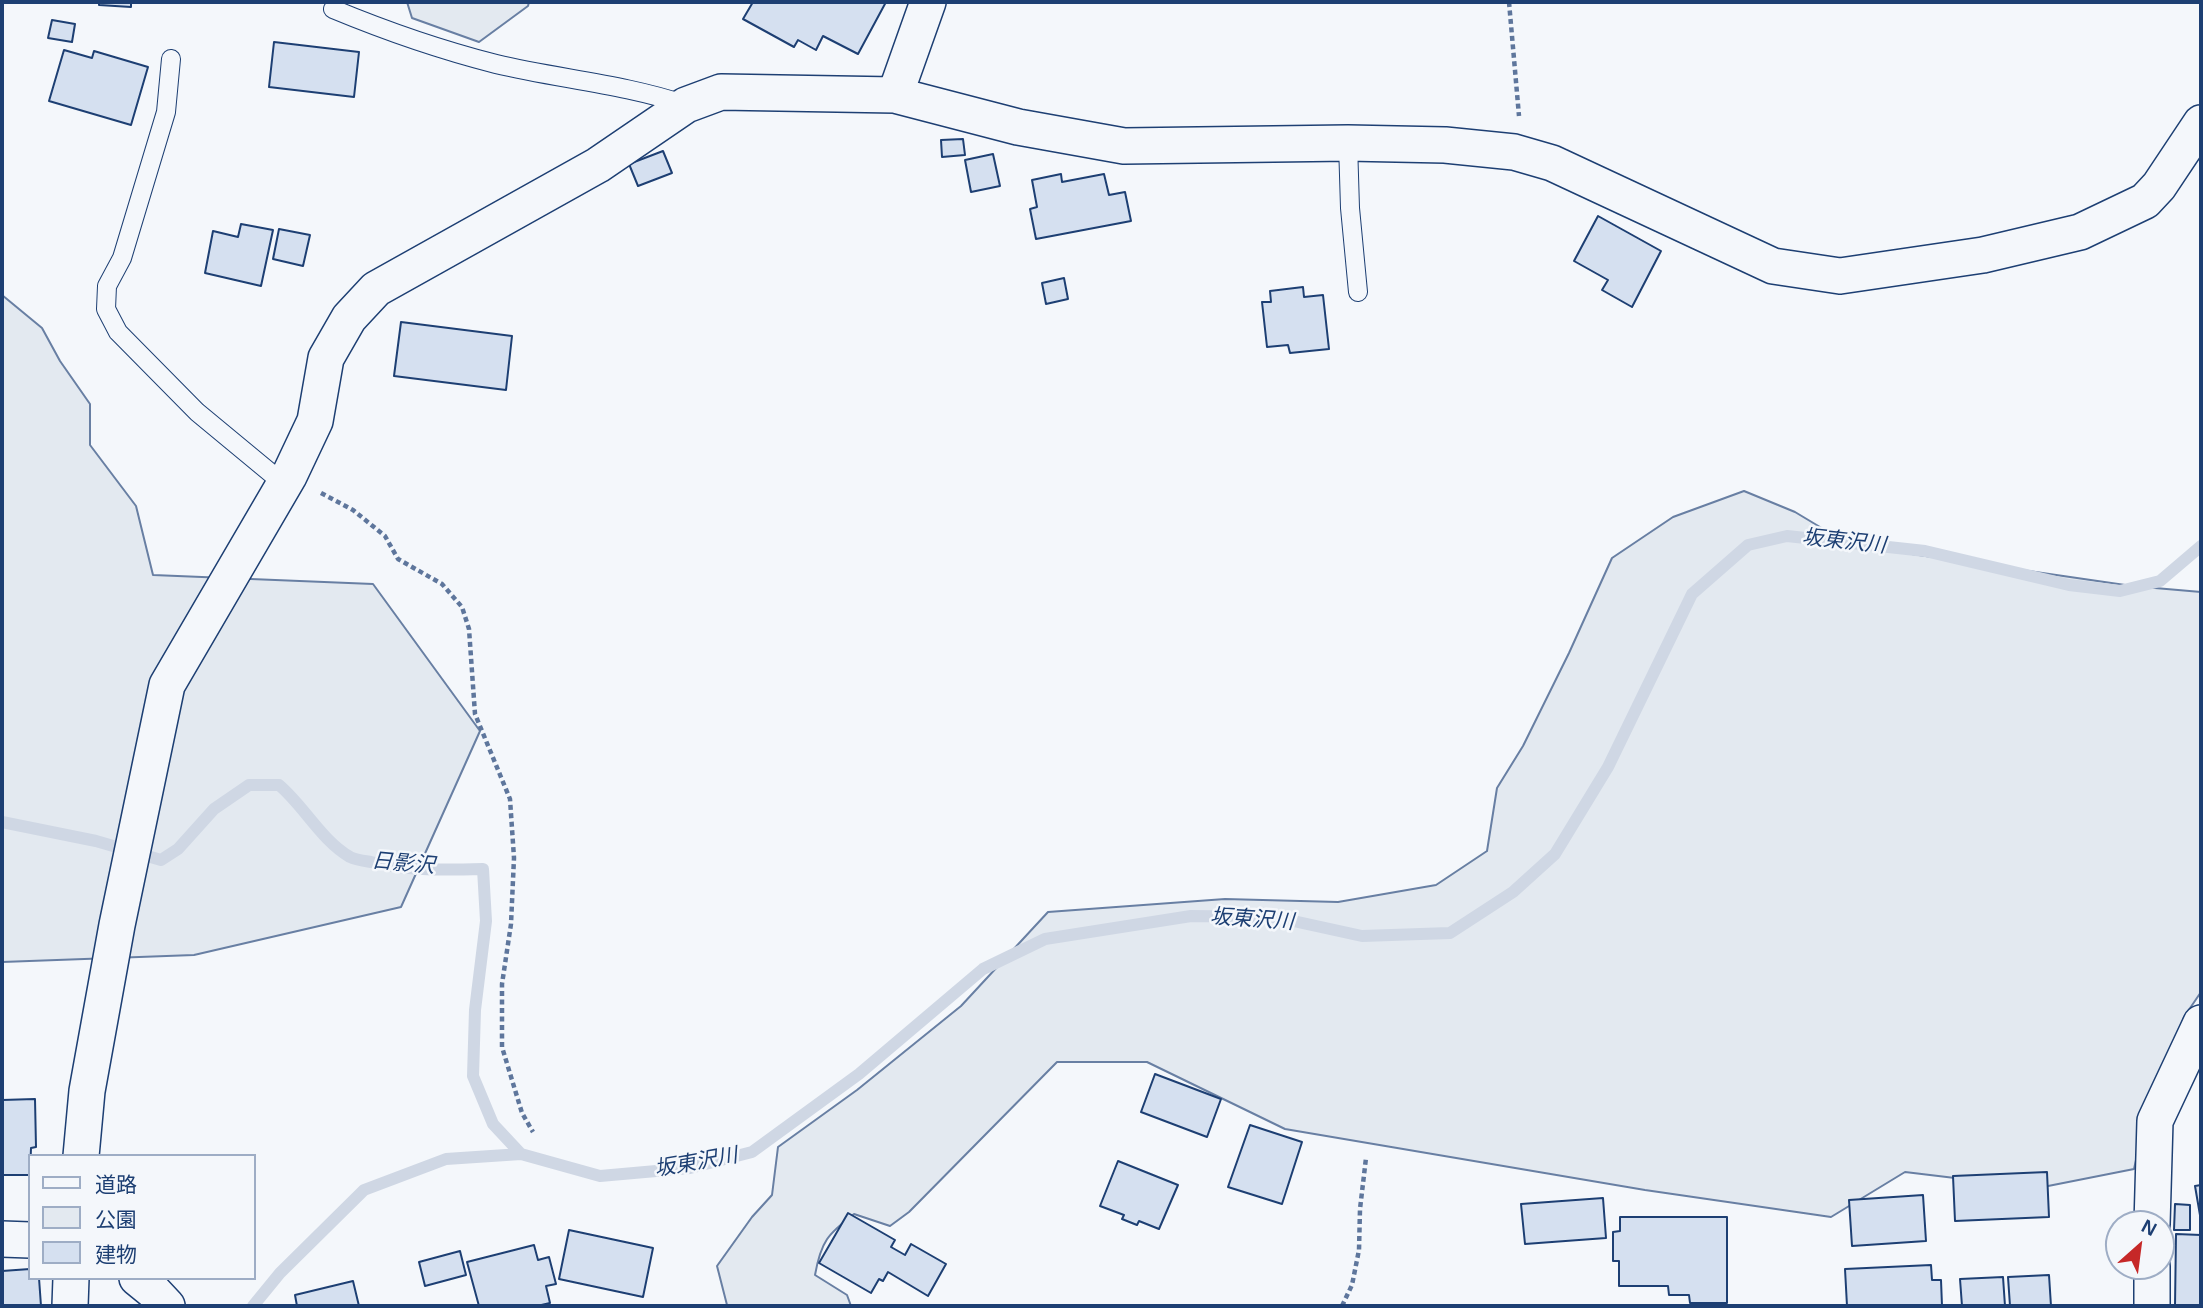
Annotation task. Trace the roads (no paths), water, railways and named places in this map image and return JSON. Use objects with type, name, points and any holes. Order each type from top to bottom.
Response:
[{"type":"street","points":[[895,95],[928,2]]},
{"type":"street","points":[[81,1154],[87,1091],[115,937],[167,685],[287,480],[315,421],[326,358],[349,318],[376,289],[598,165],[685,105],[721,92],[895,95],[1018,127],[1124,146],[1348,143],[1445,145],[1514,152],[1552,163],[1773,266],[1840,276],[1983,255],[2080,232],[2145,201],[2159,186],[2201,123]]},
{"type":"street","points":[[2152,1210],[2155,1121],[2201,1023]]},
{"type":"street","points":[[2,1239],[28,1240]]},
{"type":"street","points":[[70,1306],[71,1280]]},
{"type":"street","points":[[139,1280],[167,1306]]},
{"type":"street","points":[[2152,1280],[2152,1306]]},
{"type":"lane","points":[[333,9],[384,30],[496,64],[651,94],[685,105]]},
{"type":"lane","points":[[171,60],[166,112],[122,258],[107,286],[106,309],[118,332],[197,412],[287,480]]},
{"type":"lane","points":[[1348,143],[1350,208],[1358,292]]},
{"type":"waterway","name":"坂東沢川","points":[[253,1306],[280,1273],[364,1190],[446,1159],[521,1154],[600,1176],[690,1168],[752,1152],[859,1074],[983,969],[1045,939],[1191,916],[1275,917],[1362,936],[1450,933],[1513,892],[1555,854],[1608,767],[1692,594],[1748,545],[1787,536],[1925,551],[2069,585],[2120,591],[2160,581],[2201,546]]},
{"type":"waterway","name":"日影沢","points":[[2,822],[96,841],[161,860],[178,849],[214,809],[249,785],[279,785],[330,842],[352,858],[413,868],[483,869],[486,921],[475,1010],[473,1076],[493,1124],[521,1154]]}]
